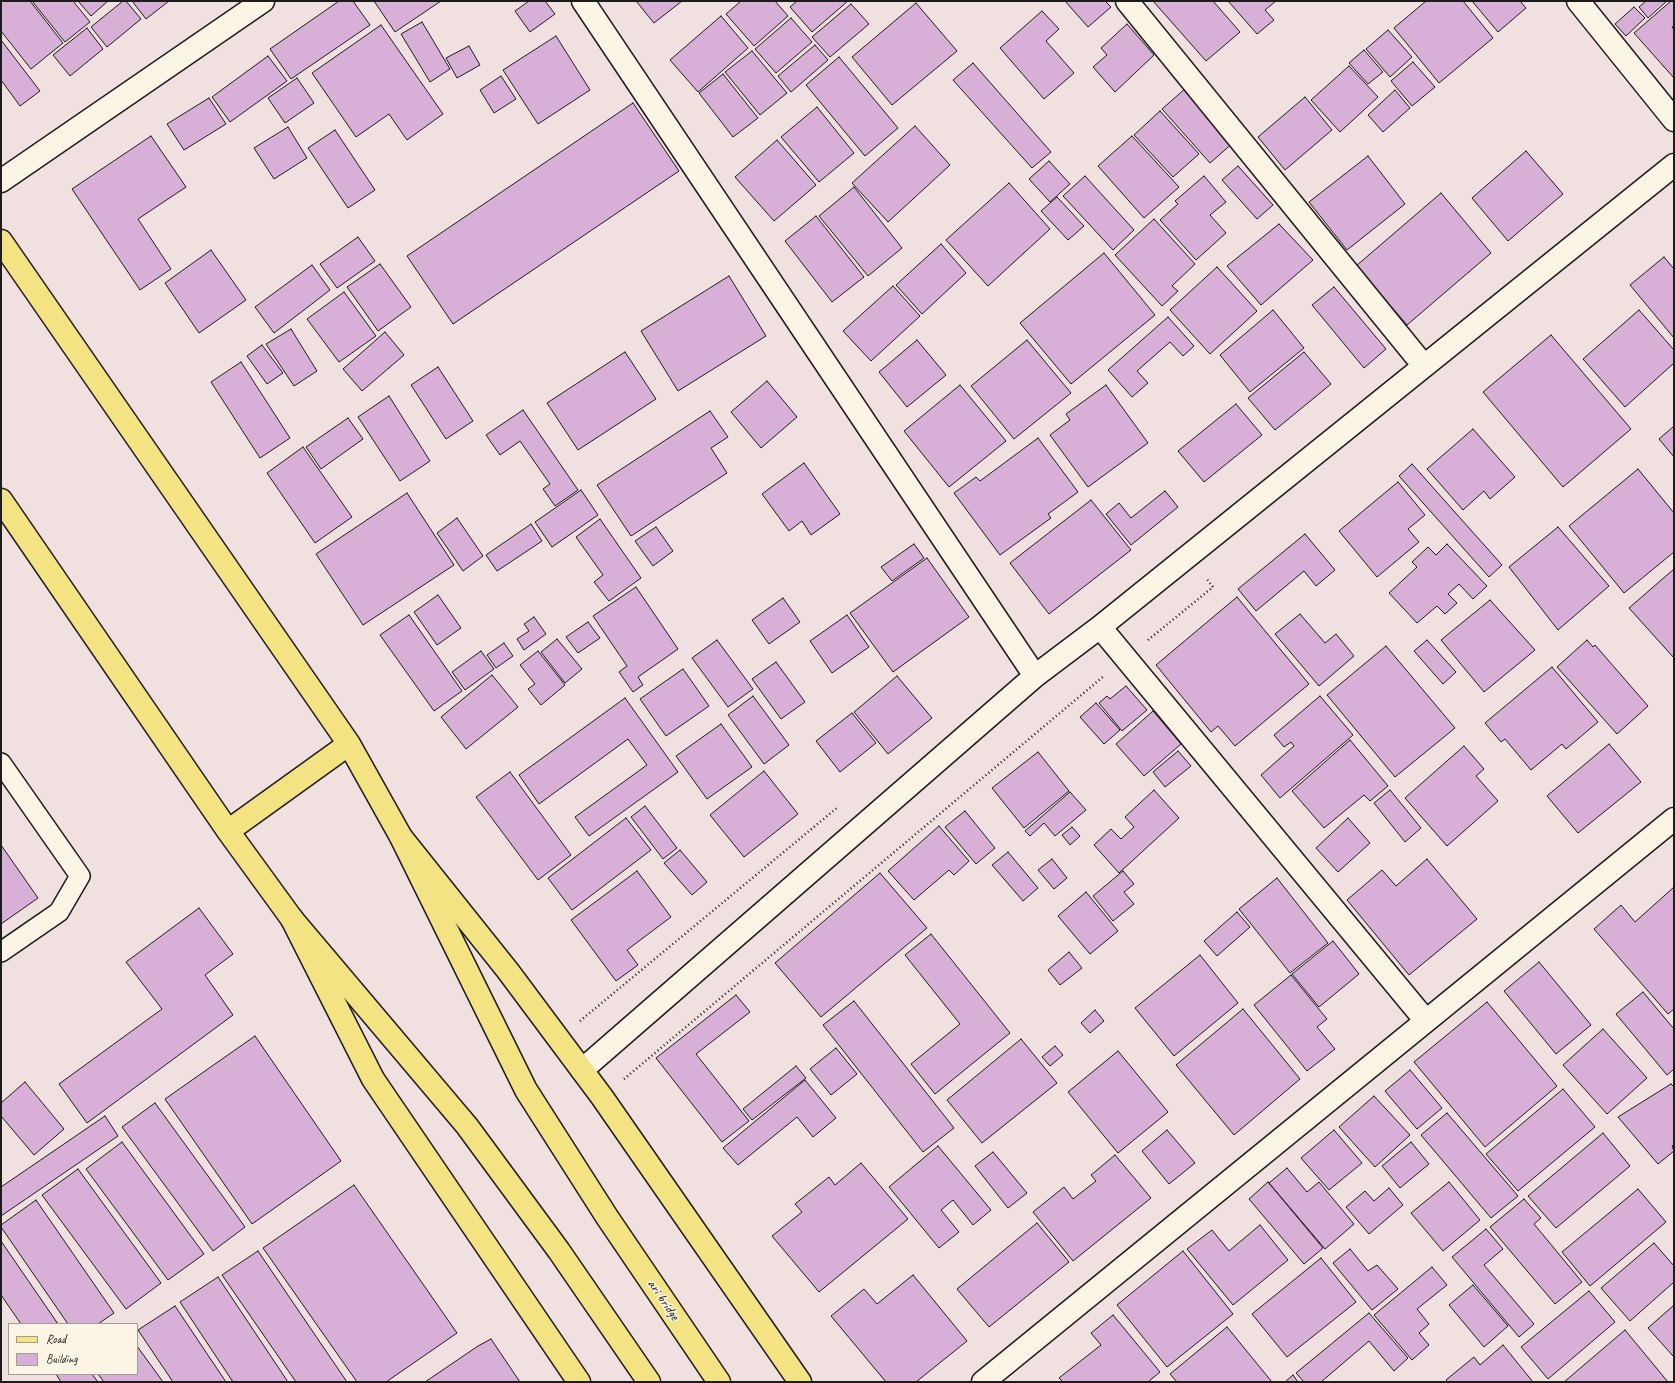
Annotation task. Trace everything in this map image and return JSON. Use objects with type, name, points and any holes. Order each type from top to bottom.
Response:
[{"type":"main road","points":[[1,241],[349,744],[401,837],[508,970],[582,1070],[800,1382]]},
{"type":"main road","points":[[1,500],[228,831],[292,918],[467,1126],[559,1250],[649,1382]]},
{"type":"main road","points":[[228,831],[349,744]]},
{"type":"main road","name":"ari bridge","points":[[401,837],[526,1090],[607,1217],[719,1382]]},
{"type":"main road","points":[[292,918],[373,1079],[579,1382]]},
{"type":"street","points":[[1,181],[263,1]]},
{"type":"street","points":[[583,1],[1035,676]]},
{"type":"street","points":[[1127,1],[1424,366]]},
{"type":"street","points":[[1578,1],[1674,120]]},
{"type":"street","points":[[582,1070],[1035,676],[1100,627],[1674,165]]},
{"type":"street","points":[[1100,627],[1426,1021]]},
{"type":"street","points":[[983,1382],[1674,819]]},
{"type":"lane","points":[[1,763],[80,876],[59,912],[1,952]]},
{"type":"path","points":[[558,1039],[838,806]]},
{"type":"building","points":[[1,1],[30,1],[63,43],[31,69],[1,31]]},
{"type":"building","points":[[32,1],[73,1],[90,22],[65,42]]},
{"type":"building","points":[[78,1],[108,1],[91,16]]},
{"type":"building","points":[[123,1],[126,1],[141,19],[107,47],[91,27]]},
{"type":"building","points":[[132,1],[169,1],[146,19]]},
{"type":"building","points":[[339,1],[353,1],[370,25],[291,79],[270,49]]},
{"type":"building","points":[[374,1],[441,1],[395,32]]},
{"type":"building","points":[[529,1],[545,1],[555,14],[530,32],[515,11]]},
{"type":"building","points":[[636,1],[682,1],[654,23]]},
{"type":"building","points":[[741,1],[775,1],[788,16],[754,46],[726,14]]},
{"type":"building","points":[[797,1],[848,1],[812,32],[790,7]]},
{"type":"building","points":[[1065,1],[1105,1],[1111,7],[1088,27]]},
{"type":"building","points":[[1153,1],[1213,1],[1240,32],[1206,61]]},
{"type":"building","points":[[1228,1],[1276,1],[1265,10],[1274,20],[1257,34]]},
{"type":"building","points":[[1426,1],[1463,1],[1493,38],[1439,83],[1394,28]]},
{"type":"building","points":[[1472,1],[1520,1],[1526,8],[1498,32]]},
{"type":"building","points":[[1646,1],[1667,1],[1648,18],[1639,7]]},
{"type":"building","points":[[1671,1],[1674,1],[1674,26],[1672,27],[1674,30],[1674,78],[1634,33]]},
{"type":"building","points":[[916,3],[957,51],[892,105],[852,57]]},
{"type":"building","points":[[851,4],[869,24],[830,57],[812,37]]},
{"type":"building","points":[[1634,7],[1645,18],[1626,36],[1615,24]]},
{"type":"building","points":[[1042,11],[1059,29],[1046,41],[1074,73],[1044,99],[1000,48]]},
{"type":"building","points":[[721,16],[748,48],[698,92],[670,60]]},
{"type":"building","points":[[791,18],[812,42],[776,73],[755,49]]},
{"type":"building","points":[[422,22],[450,69],[430,82],[401,34]]},
{"type":"building","points":[[1127,24],[1154,55],[1115,92],[1093,67],[1107,55],[1101,48]]},
{"type":"building","points":[[381,25],[443,114],[407,140],[389,114],[356,137],[312,73]]},
{"type":"building","points":[[87,28],[103,49],[70,76],[53,55]]},
{"type":"building","points":[[1388,30],[1412,57],[1390,77],[1366,49]]},
{"type":"building","points":[[556,36],[590,90],[538,124],[503,70]]},
{"type":"building","points":[[1,40],[40,91],[20,106],[1,80]]},
{"type":"building","points":[[815,45],[828,60],[791,92],[778,76]]},
{"type":"building","points":[[469,46],[480,65],[457,78],[446,58]]},
{"type":"building","points":[[1364,50],[1383,72],[1368,84],[1349,63]]},
{"type":"building","points":[[752,51],[787,93],[760,115],[725,72]]},
{"type":"building","points":[[268,56],[287,81],[230,122],[212,97]]},
{"type":"building","points":[[839,57],[898,128],[865,156],[806,85]]},
{"type":"building","points":[[1413,62],[1435,87],[1412,106],[1391,81]]},
{"type":"building","points":[[973,63],[1051,152],[1032,168],[953,80]]},
{"type":"building","points":[[1349,66],[1378,97],[1340,132],[1311,100]]},
{"type":"building","points":[[723,74],[758,118],[733,137],[699,93]]},
{"type":"building","points":[[501,76],[516,99],[494,113],[480,90]]},
{"type":"building","points":[[297,78],[314,103],[285,123],[268,98]]},
{"type":"building","points":[[1186,88],[1234,142],[1210,163],[1162,109]]},
{"type":"building","points":[[1395,90],[1410,108],[1383,132],[1368,115]]},
{"type":"building","points":[[1305,97],[1332,130],[1285,170],[1258,137]]},
{"type":"building","points":[[209,98],[226,124],[184,150],[167,124]]},
{"type":"building","points":[[633,103],[679,171],[453,324],[407,256]]},
{"type":"building","points":[[817,107],[854,153],[819,182],[781,137]]},
{"type":"building","points":[[1160,111],[1199,154],[1173,177],[1134,135]]},
{"type":"building","points":[[915,126],[950,165],[888,222],[852,183]]},
{"type":"building","points":[[288,127],[307,158],[274,179],[254,148]]},
{"type":"building","points":[[335,130],[375,190],[348,208],[308,148]]},
{"type":"building","points":[[151,136],[186,187],[138,219],[171,269],[140,290],[72,189]]},
{"type":"building","points":[[1132,136],[1179,187],[1144,218],[1098,166]]},
{"type":"building","points":[[777,140],[816,185],[774,221],[735,177]]},
{"type":"building","points":[[1526,151],[1563,194],[1508,241],[1472,198]]},
{"type":"building","points":[[1368,156],[1405,204],[1347,250],[1309,202]]},
{"type":"building","points":[[1049,161],[1070,184],[1050,202],[1029,179]]},
{"type":"building","points":[[1238,166],[1273,205],[1257,219],[1222,180]]},
{"type":"building","points":[[1085,176],[1134,230],[1113,250],[1063,196]]},
{"type":"building","points":[[1204,176],[1226,202],[1210,215],[1226,233],[1196,260],[1160,220],[1178,204],[1175,201]]},
{"type":"building","points":[[1009,183],[1050,229],[988,286],[946,240]]},
{"type":"building","points":[[854,187],[902,248],[868,276],[819,216]]},
{"type":"building","points":[[1441,193],[1491,253],[1407,325],[1356,266]]},
{"type":"building","points":[[1057,197],[1084,226],[1068,240],[1041,211]]},
{"type":"building","points":[[816,216],[864,277],[832,302],[785,241]]},
{"type":"building","points":[[1154,219],[1195,264],[1172,286],[1178,291],[1162,306],[1115,255]]},
{"type":"building","points":[[1279,224],[1313,260],[1261,305],[1227,266]]},
{"type":"building","points":[[358,237],[375,261],[337,288],[320,264]]},
{"type":"building","points":[[941,244],[966,273],[922,314],[896,285]]},
{"type":"building","points":[[211,250],[246,300],[199,333],[165,283]]},
{"type":"building","points":[[1104,253],[1155,315],[1071,384],[1020,323]]},
{"type":"building","points":[[1664,257],[1674,269],[1674,338],[1630,285]]},
{"type":"building","points":[[380,264],[411,307],[378,331],[347,287]]},
{"type":"building","points":[[312,265],[330,290],[274,333],[255,307]]},
{"type":"building","points":[[1217,267],[1257,311],[1210,354],[1170,310]]},
{"type":"building","points":[[729,276],[766,336],[678,391],[641,331]]},
{"type":"building","points":[[893,286],[920,316],[871,361],[843,331]]},
{"type":"building","points":[[1334,287],[1386,349],[1364,368],[1312,305]]},
{"type":"building","points":[[344,292],[376,336],[339,362],[307,319]]},
{"type":"building","points":[[1273,310],[1304,348],[1250,392],[1220,355]]},
{"type":"building","points":[[1639,310],[1674,350],[1674,363],[1625,407],[1583,359]]},
{"type":"building","points":[[1168,317],[1194,346],[1183,356],[1170,342],[1137,371],[1148,383],[1132,397],[1108,370]]},
{"type":"building","points":[[291,329],[317,371],[294,386],[266,344]]},
{"type":"building","points":[[385,332],[404,355],[362,391],[343,369]]},
{"type":"building","points":[[1551,335],[1631,429],[1563,487],[1483,392]]},
{"type":"building","points":[[917,340],[946,375],[907,407],[879,372]]},
{"type":"building","points":[[1027,340],[1071,393],[1014,439],[971,386]]},
{"type":"building","points":[[262,345],[283,373],[267,384],[247,356]]},
{"type":"building","points":[[625,352],[656,399],[578,450],[547,403]]},
{"type":"building","points":[[1304,352],[1331,384],[1275,430],[1248,398]]},
{"type":"building","points":[[241,362],[290,438],[260,458],[211,382]]},
{"type":"building","points":[[438,367],[473,421],[446,439],[411,385]]},
{"type":"building","points":[[767,381],[797,417],[761,448],[731,412]]},
{"type":"building","points":[[960,385],[1006,441],[949,487],[904,431]]},
{"type":"building","points":[[1106,385],[1148,443],[1088,487],[1050,435],[1070,420],[1066,414]]},
{"type":"building","points":[[389,396],[430,461],[400,481],[358,417]]},
{"type":"building","points":[[1236,404],[1262,435],[1204,482],[1178,451]]},
{"type":"building","points":[[523,410],[578,490],[555,506],[543,489],[550,484],[520,441],[500,455],[486,435]]},
{"type":"building","points":[[710,411],[728,437],[711,448],[727,473],[631,536],[597,485]]},
{"type":"building","points":[[348,418],[363,439],[321,469],[306,447]]},
{"type":"building","points":[[1674,426],[1674,457],[1659,439]]},
{"type":"building","points":[[1473,429],[1515,477],[1490,499],[1484,491],[1463,510],[1427,469]]},
{"type":"building","points":[[1038,438],[1078,492],[1048,514],[1051,518],[1000,555],[954,493],[976,477],[980,481]]},
{"type":"building","points":[[303,447],[352,517],[315,543],[267,473]]},
{"type":"building","points":[[804,463],[840,514],[811,535],[802,521],[789,531],[762,494]]},
{"type":"building","points":[[1412,464],[1502,565],[1489,577],[1399,476]]},
{"type":"building","points":[[1638,469],[1674,513],[1674,552],[1624,593],[1569,526]]},
{"type":"building","points":[[1398,482],[1425,515],[1408,529],[1419,542],[1377,577],[1339,531]]},
{"type":"building","points":[[581,490],[598,515],[552,547],[535,522]]},
{"type":"building","points":[[1165,491],[1178,507],[1131,545],[1106,514],[1119,503],[1131,518]]},
{"type":"building","points":[[407,493],[454,565],[363,625],[316,554]]},
{"type":"building","points":[[1091,500],[1131,550],[1049,614],[1010,563]]},
{"type":"building","points":[[457,518],[483,556],[463,571],[437,533]]},
{"type":"building","points":[[600,519],[641,578],[609,601],[594,582],[603,575],[576,537]]},
{"type":"building","points":[[531,524],[542,541],[497,571],[486,555]]},
{"type":"building","points":[[656,527],[673,551],[653,566],[635,541]]},
{"type":"building","points":[[1558,527],[1609,586],[1558,630],[1509,567]]},
{"type":"building","points":[[1305,534],[1335,570],[1316,586],[1304,571],[1256,611],[1238,589]]},
{"type":"building","points":[[914,544],[924,558],[892,581],[881,567]]},
{"type":"building","points":[[1447,544],[1487,586],[1473,599],[1459,584],[1448,594],[1457,603],[1445,614],[1437,606],[1417,623],[1389,593],[1417,567],[1412,562],[1428,547],[1436,555]]},
{"type":"building","points":[[927,558],[969,617],[893,672],[850,613]]},
{"type":"building","points":[[1674,569],[1674,658],[1629,608]]},
{"type":"building","points":[[636,587],[678,649],[638,677],[643,685],[633,692],[619,672],[627,666],[593,616]]},
{"type":"building","points":[[438,595],[461,628],[437,645],[414,612]]},
{"type":"building","points":[[1237,597],[1309,684],[1235,746],[1218,726],[1211,732],[1156,665]]},
{"type":"building","points":[[783,598],[800,622],[769,644],[752,620]]},
{"type":"building","points":[[1490,600],[1535,650],[1484,692],[1441,640]]},
{"type":"building","points":[[1300,614],[1325,643],[1336,634],[1354,656],[1319,686],[1275,634]]},
{"type":"building","points":[[409,615],[462,691],[434,711],[380,635]]},
{"type":"building","points":[[847,615],[869,647],[832,673],[810,641]]},
{"type":"building","points":[[534,617],[546,634],[524,650],[517,639],[529,631],[524,624]]},
{"type":"building","points":[[588,622],[600,638],[578,653],[566,637]]},
{"type":"building","points":[[557,639],[582,669],[565,683],[541,652]]},
{"type":"building","points":[[717,640],[753,689],[728,707],[692,658]]},
{"type":"building","points":[[1427,640],[1456,672],[1443,684],[1414,651]]},
{"type":"building","points":[[1587,640],[1593,647],[1595,645],[1648,706],[1617,734],[1557,667]]},
{"type":"building","points":[[504,643],[513,656],[496,668],[487,655]]},
{"type":"building","points":[[1386,646],[1455,728],[1395,777],[1327,695]]},
{"type":"building","points":[[481,651],[494,669],[465,690],[452,672]]},
{"type":"building","points":[[538,651],[565,685],[541,705],[528,689],[535,684],[520,665]]},
{"type":"building","points":[[776,662],[805,702],[781,719],[752,679]]},
{"type":"building","points":[[1552,667],[1598,722],[1566,749],[1562,744],[1531,770],[1505,739],[1501,742],[1485,723]]},
{"type":"building","points":[[683,669],[709,706],[666,736],[640,699]]},
{"type":"building","points":[[492,675],[518,707],[466,749],[441,717]]},
{"type":"building","points":[[897,676],[932,718],[888,754],[854,712]]},
{"type":"building","points":[[1126,686],[1147,710],[1122,731],[1099,703],[1107,696],[1110,699]]},
{"type":"building","points":[[753,696],[789,745],[764,764],[728,715]]},
{"type":"building","points":[[1320,696],[1353,735],[1280,798],[1261,775],[1294,746],[1291,742],[1284,747],[1274,735]]},
{"type":"building","points":[[625,698],[678,772],[589,836],[575,817],[647,765],[628,739],[539,804],[519,775]]},
{"type":"building","points":[[1096,703],[1120,730],[1104,744],[1080,717]]},
{"type":"building","points":[[1153,711],[1181,744],[1144,776],[1116,744]]},
{"type":"building","points":[[852,713],[876,743],[840,772],[816,741]]},
{"type":"building","points":[[721,724],[752,767],[707,799],[676,756]]},
{"type":"building","points":[[1350,740],[1388,786],[1370,801],[1364,795],[1324,828],[1292,791]]},
{"type":"building","points":[[1609,744],[1641,782],[1578,833],[1547,796]]},
{"type":"building","points":[[1464,746],[1484,769],[1476,776],[1498,801],[1447,846],[1405,798]]},
{"type":"building","points":[[1178,751],[1191,766],[1165,787],[1153,772]]},
{"type":"building","points":[[1038,752],[1069,791],[1024,828],[992,788]]},
{"type":"building","points":[[764,771],[798,814],[744,857],[710,815]]},
{"type":"building","points":[[510,772],[571,855],[538,880],[476,797]]},
{"type":"building","points":[[1154,790],[1179,818],[1119,873],[1094,845],[1111,829],[1121,839],[1134,827],[1125,817]]},
{"type":"building","points":[[1390,790],[1421,828],[1405,842],[1374,803]]},
{"type":"building","points":[[1070,792],[1086,810],[1055,836],[1044,823],[1030,836],[1025,831]]},
{"type":"building","points":[[645,806],[677,848],[663,859],[631,817]]},
{"type":"building","points":[[965,811],[995,848],[976,864],[945,827]]},
{"type":"building","points":[[626,818],[651,850],[572,910],[548,878]]},
{"type":"building","points":[[1348,818],[1370,843],[1338,872],[1316,848]]},
{"type":"building","points":[[939,826],[969,861],[954,875],[949,870],[914,900],[888,871]]},
{"type":"building","points":[[1072,827],[1080,836],[1070,845],[1062,835]]},
{"type":"building","points":[[1,845],[38,898],[1,924]]},
{"type":"building","points":[[680,850],[707,882],[692,895],[664,863]]},
{"type":"building","points":[[1008,852],[1038,888],[1023,901],[992,865]]},
{"type":"building","points":[[1052,859],[1067,878],[1054,889],[1038,870]]},
{"type":"building","points":[[1427,859],[1477,919],[1409,975],[1347,900],[1382,870],[1396,886]]},
{"type":"building","points":[[637,871],[671,917],[627,950],[638,965],[616,981],[571,920]]},
{"type":"building","points":[[1123,871],[1134,884],[1124,892],[1134,904],[1113,921],[1093,896]]},
{"type":"building","points":[[880,873],[927,928],[821,1017],[775,963]]},
{"type":"building","points":[[1277,878],[1328,943],[1290,973],[1239,909]]},
{"type":"building","points":[[1674,887],[1674,1009],[1668,1014],[1594,929],[1621,905],[1635,922]]},
{"type":"building","points":[[1086,892],[1118,931],[1090,954],[1058,916]]},
{"type":"building","points":[[199,908],[233,954],[205,975],[233,1015],[87,1123],[59,1084],[162,1009],[126,962]]},
{"type":"building","points":[[1237,912],[1250,927],[1217,956],[1204,941]]},
{"type":"building","points":[[931,934],[1010,1033],[935,1094],[911,1064],[960,1024],[905,955]]},
{"type":"building","points":[[1333,941],[1359,974],[1319,1007],[1292,974]]},
{"type":"building","points":[[1069,952],[1082,968],[1060,985],[1048,970]]},
{"type":"building","points":[[1200,955],[1238,1003],[1174,1056],[1135,1008]]},
{"type":"building","points":[[1539,962],[1591,1025],[1556,1054],[1504,991]]},
{"type":"building","points":[[1291,975],[1327,1019],[1317,1027],[1335,1049],[1307,1071],[1254,1005]]},
{"type":"building","points":[[1643,992],[1674,1029],[1674,1069],[1667,1075],[1616,1014]]},
{"type":"building","points":[[736,995],[750,1012],[696,1054],[749,1121],[722,1142],[656,1058]]},
{"type":"building","points":[[854,1001],[954,1128],[923,1152],[823,1025]]},
{"type":"building","points":[[1487,1002],[1557,1086],[1485,1147],[1414,1062]]},
{"type":"building","points":[[1243,1009],[1300,1079],[1234,1135],[1176,1065]]},
{"type":"building","points":[[1095,1010],[1104,1021],[1090,1033],[1081,1023]]},
{"type":"building","points":[[1603,1029],[1647,1078],[1607,1114],[1563,1065]]},
{"type":"building","points":[[255,1036],[341,1161],[252,1224],[165,1099]]},
{"type":"building","points":[[1021,1039],[1057,1083],[982,1143],[947,1100]]},
{"type":"building","points":[[1055,1046],[1063,1055],[1050,1066],[1042,1057]]},
{"type":"building","points":[[836,1048],[857,1074],[831,1095],[810,1069]]},
{"type":"building","points":[[1118,1051],[1168,1112],[1118,1153],[1068,1092]]},
{"type":"building","points":[[796,1066],[806,1078],[752,1120],[743,1109]]},
{"type":"building","points":[[1410,1070],[1442,1108],[1417,1129],[1385,1091]]},
{"type":"building","points":[[805,1080],[836,1118],[813,1137],[797,1117],[738,1165],[723,1148]]},
{"type":"building","points":[[25,1082],[64,1129],[34,1155],[1,1116],[1,1103]]},
{"type":"building","points":[[1671,1084],[1674,1087],[1674,1144],[1672,1146],[1674,1151],[1658,1164],[1618,1117]]},
{"type":"building","points":[[1563,1089],[1595,1127],[1518,1191],[1486,1154]]},
{"type":"building","points":[[1374,1096],[1410,1135],[1375,1167],[1339,1127]]},
{"type":"building","points":[[155,1103],[245,1227],[213,1251],[122,1127]]},
{"type":"building","points":[[1447,1113],[1518,1196],[1491,1218],[1421,1135]]},
{"type":"building","points":[[105,1116],[118,1136],[1,1216],[1,1187]]},
{"type":"building","points":[[1167,1130],[1195,1163],[1169,1184],[1142,1151]]},
{"type":"building","points":[[1334,1130],[1362,1163],[1329,1190],[1301,1158]]},
{"type":"building","points":[[1603,1133],[1630,1166],[1556,1228],[1528,1196]]},
{"type":"building","points":[[122,1142],[204,1254],[168,1280],[86,1169]]},
{"type":"building","points":[[1411,1142],[1429,1164],[1400,1188],[1382,1166]]},
{"type":"building","points":[[938,1146],[991,1210],[973,1225],[953,1200],[941,1210],[959,1232],[939,1248],[889,1187]]},
{"type":"building","points":[[993,1152],[1027,1193],[1008,1208],[975,1166]]},
{"type":"building","points":[[1115,1155],[1151,1198],[1073,1261],[1033,1212],[1064,1187],[1073,1199],[1096,1181],[1091,1175]]},
{"type":"building","points":[[861,1163],[908,1219],[819,1292],[772,1236],[802,1212],[795,1204],[829,1177],[835,1185]]},
{"type":"building","points":[[1287,1168],[1307,1192],[1319,1182],[1354,1224],[1325,1249],[1269,1183]]},
{"type":"building","points":[[78,1169],[161,1283],[126,1309],[42,1195]]},
{"type":"building","points":[[1268,1182],[1323,1248],[1304,1264],[1249,1199]]},
{"type":"building","points":[[1449,1182],[1480,1220],[1443,1251],[1411,1213]]},
{"type":"building","points":[[354,1185],[457,1333],[386,1382],[357,1382],[263,1248]]},
{"type":"building","points":[[1389,1188],[1403,1205],[1369,1234],[1346,1207],[1365,1191],[1374,1201]]},
{"type":"building","points":[[1638,1189],[1666,1222],[1590,1286],[1562,1252]]},
{"type":"building","points":[[1524,1199],[1541,1218],[1534,1224],[1582,1282],[1555,1304],[1490,1227]]},
{"type":"building","points":[[36,1200],[114,1313],[99,1323],[67,1323],[1,1225]]},
{"type":"building","points":[[1037,1223],[1069,1262],[989,1327],[957,1289]]},
{"type":"building","points":[[1260,1225],[1288,1260],[1233,1305],[1187,1249],[1212,1230],[1229,1251]]},
{"type":"building","points":[[1486,1229],[1503,1249],[1484,1265],[1534,1324],[1519,1337],[1452,1257]]},
{"type":"building","points":[[1,1241],[57,1323],[20,1323],[1,1295]]},
{"type":"building","points":[[1654,1243],[1674,1266],[1674,1282],[1630,1321],[1601,1288]]},
{"type":"building","points":[[1350,1249],[1368,1271],[1377,1265],[1398,1289],[1372,1310],[1333,1263]]},
{"type":"building","points":[[258,1251],[347,1382],[296,1382],[222,1275]]},
{"type":"building","points":[[1183,1251],[1233,1314],[1167,1367],[1117,1305]]},
{"type":"building","points":[[1321,1258],[1356,1302],[1287,1357],[1252,1314]]},
{"type":"building","points":[[1432,1267],[1447,1285],[1417,1309],[1429,1324],[1419,1333],[1429,1345],[1412,1360],[1374,1315]]},
{"type":"building","points":[[913,1275],[967,1341],[916,1382],[886,1382],[831,1316],[864,1289],[877,1304]]},
{"type":"building","points":[[218,1277],[288,1382],[233,1382],[180,1302]]},
{"type":"building","points":[[1473,1285],[1508,1326],[1484,1347],[1449,1305]]},
{"type":"building","points":[[1589,1291],[1615,1322],[1548,1379],[1521,1347]]},
{"type":"building","points":[[1674,1305],[1674,1357],[1648,1328]]},
{"type":"building","points":[[175,1306],[226,1382],[173,1382],[138,1330]]},
{"type":"building","points":[[1369,1313],[1408,1358],[1394,1371],[1369,1341],[1321,1382],[1304,1382],[1296,1373]]},
{"type":"building","points":[[1113,1315],[1160,1372],[1148,1382],[1063,1382],[1059,1378],[1101,1345],[1091,1333]]},
{"type":"building","points":[[1227,1327],[1272,1382],[1177,1382],[1170,1374]]},
{"type":"building","points":[[1625,1330],[1668,1382],[1564,1382]]},
{"type":"building","points":[[491,1339],[520,1382],[425,1382],[478,1346]]},
{"type":"building","points":[[1503,1345],[1533,1382],[1448,1382],[1446,1380],[1474,1357],[1480,1365]]},
{"type":"building","points":[[138,1347],[163,1382],[104,1382],[99,1375],[138,1375]]},
{"type":"building","points":[[57,1375],[93,1375],[98,1382],[61,1382]]},
{"type":"building","points":[[1293,1375],[1298,1382],[1285,1382]]}]
